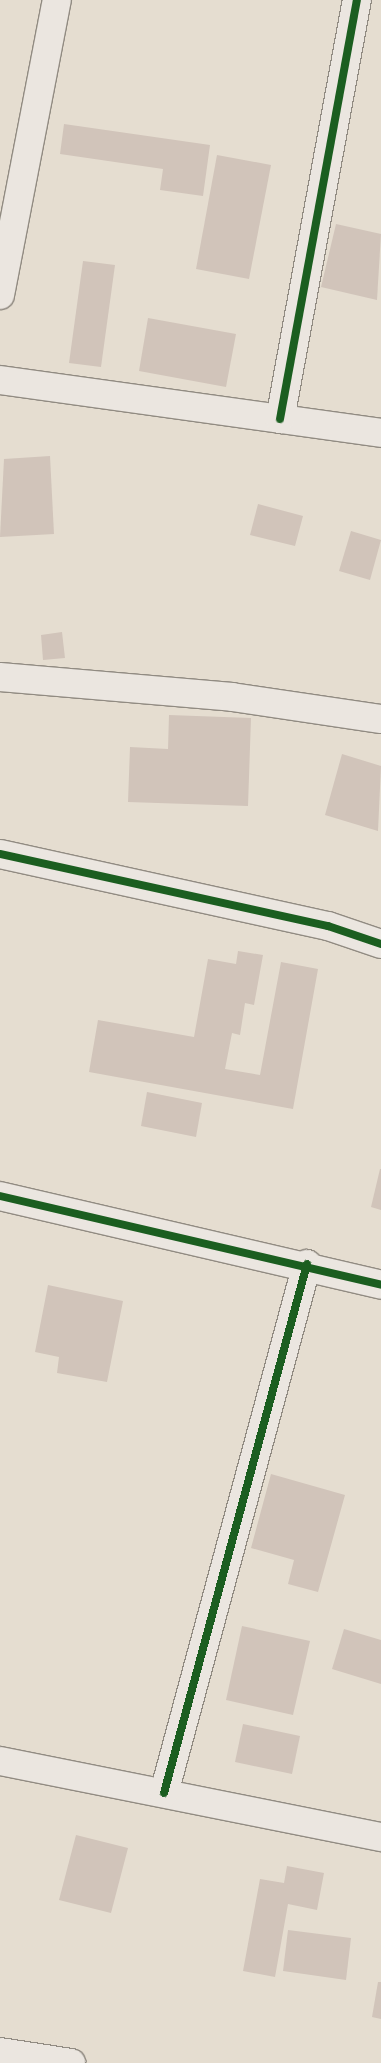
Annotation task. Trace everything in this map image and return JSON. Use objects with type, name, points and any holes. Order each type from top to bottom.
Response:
[{"type":"street","points":[[0,295],[57,0]]},
{"type":"street","points":[[280,419],[357,0]]},
{"type":"street","points":[[0,380],[381,433]]},
{"type":"street","points":[[0,677],[232,697],[381,719]]},
{"type":"street","points":[[0,854],[328,926],[381,944]]},
{"type":"street","points":[[0,1196],[307,1264],[381,1284]]},
{"type":"street","points":[[164,1793],[307,1264]]},
{"type":"street","points":[[0,1761],[381,1837]]},
{"type":"street","points":[[0,2052],[72,2063]]},
{"type":"building","points":[[64,124],[210,145],[203,196],[160,190],[163,169],[60,154]]},
{"type":"building","points":[[217,155],[271,165],[249,279],[196,269]]},
{"type":"building","points":[[336,224],[381,234],[377,300],[321,287]]},
{"type":"building","points":[[83,261],[115,265],[101,367],[69,363]]},
{"type":"building","points":[[148,318],[236,334],[226,387],[139,371]]},
{"type":"building","points":[[50,456],[54,534],[0,537],[4,459]]},
{"type":"building","points":[[258,504],[303,516],[295,546],[250,535]]},
{"type":"building","points":[[351,531],[381,540],[370,580],[339,571]]},
{"type":"building","points":[[62,632],[65,658],[43,660],[41,635]]},
{"type":"building","points":[[169,715],[251,718],[248,806],[128,802],[130,747],[168,749]]},
{"type":"building","points":[[342,754],[381,766],[378,831],[325,815]]},
{"type":"building","points":[[238,951],[263,955],[254,1005],[245,1003],[240,1035],[232,1033],[225,1069],[260,1075],[281,962],[318,969],[293,1109],[89,1072],[98,1020],[194,1037],[208,959],[236,964]]},
{"type":"building","points":[[147,1092],[202,1103],[196,1137],[141,1126]]},
{"type":"building","points":[[381,1169],[381,1210],[371,1207]]},
{"type":"building","points":[[48,1285],[123,1301],[107,1382],[57,1373],[59,1357],[35,1352]]},
{"type":"building","points":[[271,1474],[345,1495],[318,1592],[288,1584],[294,1560],[251,1548]]},
{"type":"building","points":[[242,1626],[310,1641],[293,1715],[226,1700]]},
{"type":"building","points":[[344,1629],[381,1640],[381,1684],[332,1669]]},
{"type":"building","points":[[243,1724],[300,1736],[292,1774],[235,1762]]},
{"type":"building","points":[[76,1835],[128,1848],[111,1913],[59,1900]]},
{"type":"building","points":[[287,1866],[324,1873],[317,1910],[288,1904],[275,1977],[243,1971],[260,1879],[284,1883]]},
{"type":"building","points":[[288,1930],[351,1938],[346,1980],[283,1971]]},
{"type":"building","points":[[378,1982],[381,1982],[381,2019],[372,2017]]},
{"type":"cycle path","points":[[280,419],[357,0]]},
{"type":"cycle path","points":[[0,854],[328,926],[381,944]]},
{"type":"cycle path","points":[[0,1196],[381,1285]]},
{"type":"cycle path","points":[[164,1793],[307,1264]]}]
